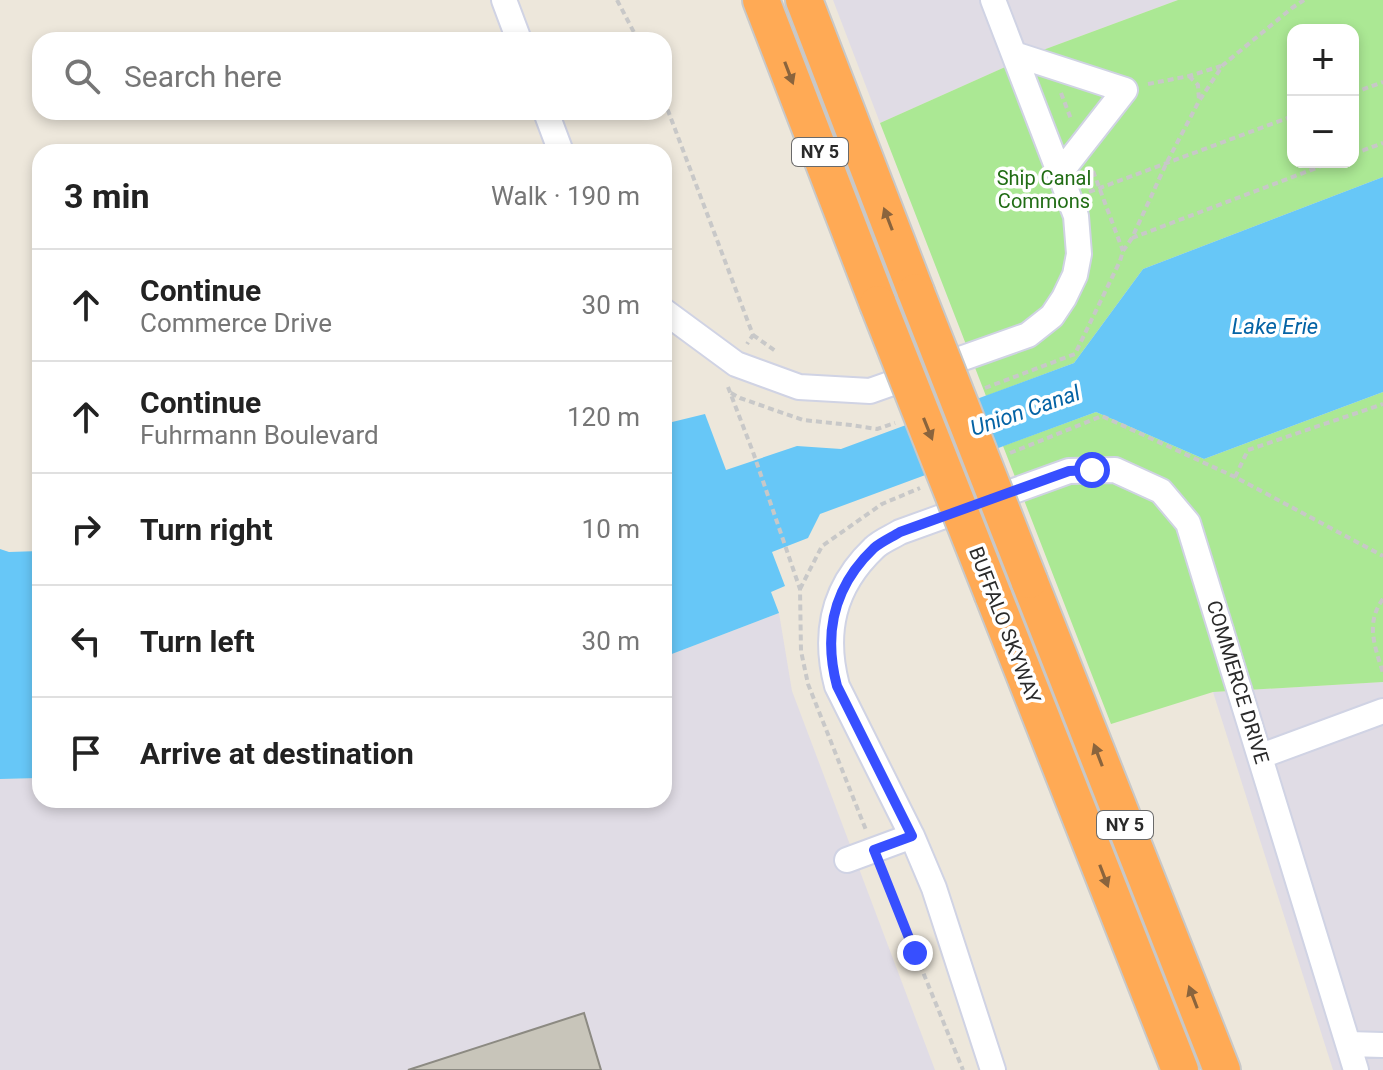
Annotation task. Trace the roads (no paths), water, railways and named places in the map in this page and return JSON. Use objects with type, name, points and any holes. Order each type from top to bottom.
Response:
[{"type":"highway","name":"BUFFALO SKYWAY","points":[[761,0],[1180,1070]]},
{"type":"highway","name":"BUFFALO SKYWAY","points":[[804,0],[1222,1070]]},
{"type":"street","points":[[504,0],[516,32]]},
{"type":"street","points":[[672,317],[736,364],[799,387],[870,391],[1028,335],[1052,316],[1075,275],[1079,254],[1076,216],[993,0]]},
{"type":"street","points":[[1014,54],[1125,90],[1060,173]]},
{"type":"street","points":[[549,120],[558,144]]},
{"type":"street","name":"COMMERCE DRIVE","points":[[993,1070],[934,888],[912,836],[837,686],[831,664],[830,635],[835,610],[850,576],[875,546],[900,532],[1069,471],[1115,470],[1161,491],[1188,523],[1356,1070]]},
{"type":"street","points":[[1261,756],[1383,711]]},
{"type":"street","points":[[847,860],[912,836]]},
{"type":"street","points":[[1348,1044],[1383,1045]]},
{"type":"water","name":"Lake Erie","points":[[1383,177],[1383,392],[1204,459],[1096,412],[820,514],[808,538],[772,552],[785,586],[771,592],[779,613],[672,654],[672,422],[705,414],[726,470],[797,446],[841,449],[1074,363],[1143,269]]},
{"type":"water","points":[[0,549],[32,551],[32,778],[0,779]]},
{"type":"park label","name":"Ship Canal Commons","points":[[1044,190]]},
{"type":"water label","name":"Union Canal","points":[[1025,410]]}]
